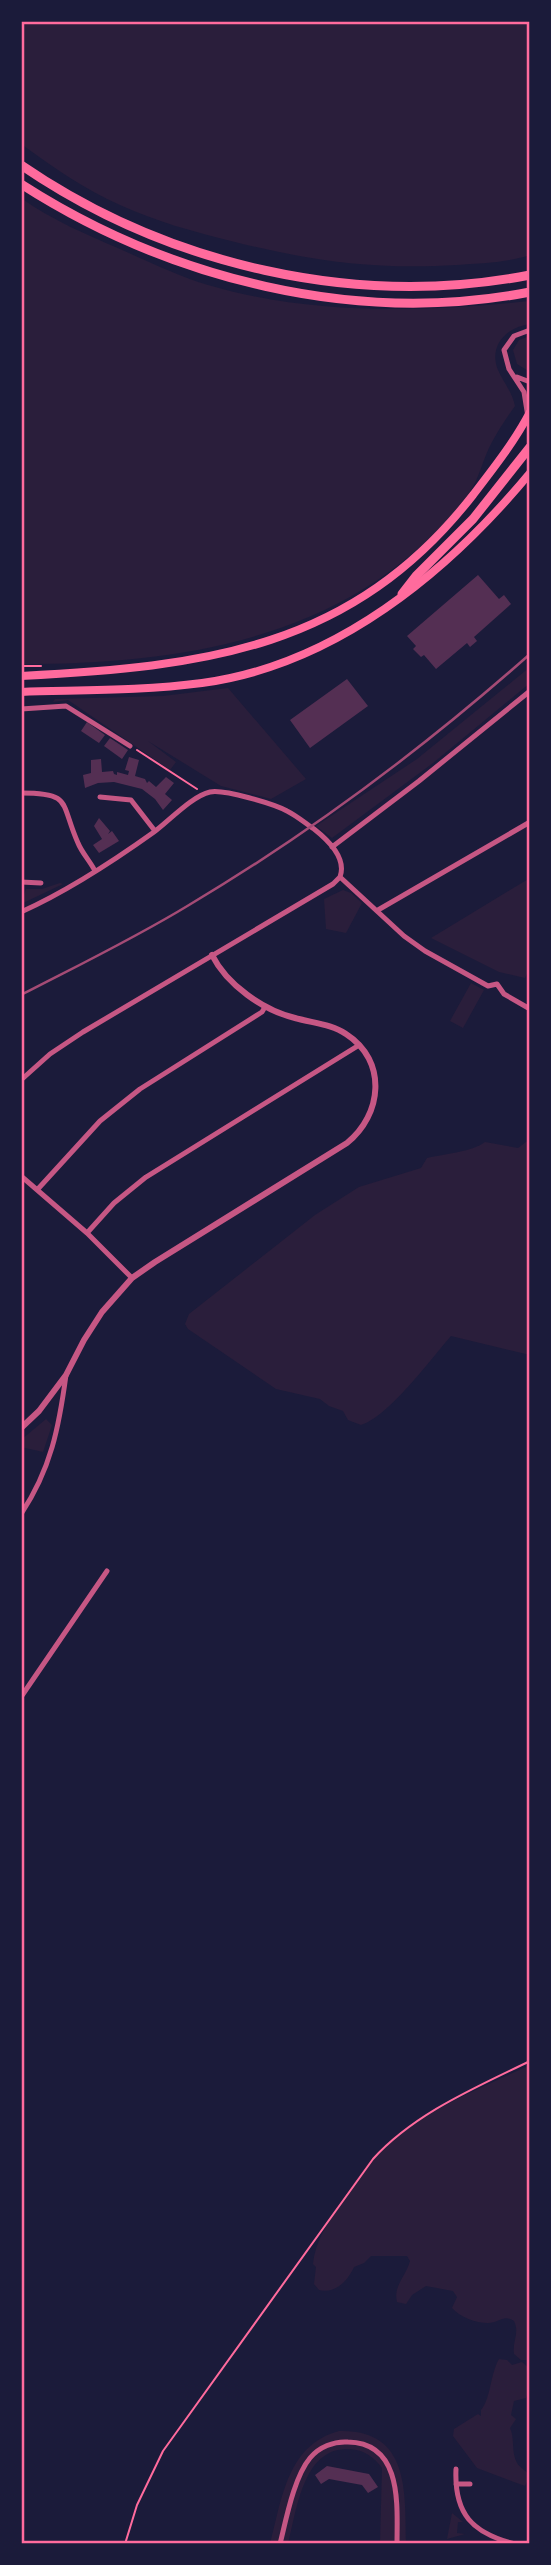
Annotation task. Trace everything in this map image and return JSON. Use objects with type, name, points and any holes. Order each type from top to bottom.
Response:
[{"type":"highway","points":[[21,165],[83,203],[139,230],[202,253],[269,271],[343,283],[405,286],[472,283],[530,275]]},
{"type":"highway","points":[[21,184],[82,220],[157,254],[259,285],[321,296],[404,302],[530,292]]},
{"type":"highway","points":[[402,594],[416,576],[473,519],[530,447]]},
{"type":"main road","points":[[21,676],[141,667],[215,656],[288,635],[336,613],[390,580],[428,548],[480,486],[529,414]]},
{"type":"main road","points":[[21,692],[202,683],[239,676],[320,647],[354,628],[423,581],[477,532],[530,473]]},
{"type":"street","points":[[529,414],[524,392],[506,363],[506,345],[514,336],[530,330]]},
{"type":"street","points":[[514,376],[530,382]]},
{"type":"street","points":[[332,847],[530,691]]},
{"type":"street","points":[[21,709],[66,706],[130,746]]},
{"type":"street","points":[[112,733],[117,725]]},
{"type":"street","points":[[21,912],[95,871],[155,831],[202,794],[212,791],[283,809],[321,835],[342,863],[341,877],[333,884],[67,1042],[21,1080]]},
{"type":"street","points":[[21,793],[49,794],[61,800],[78,844],[95,871]]},
{"type":"street","points":[[100,797],[131,800],[155,831]]},
{"type":"street","points":[[378,911],[530,822]]},
{"type":"street","points":[[341,877],[404,936],[425,951],[488,986],[497,984],[504,995],[530,1009]]},
{"type":"street","points":[[21,881],[41,883]]},
{"type":"street","points":[[21,1428],[39,1411],[66,1375],[97,1319],[132,1278],[356,1136],[372,1111],[376,1086],[373,1069],[359,1045],[350,1036],[337,1029],[292,1018],[265,1007],[235,983],[212,955]]},
{"type":"street","points":[[37,1190],[100,1121],[140,1088],[262,1013],[265,1007]]},
{"type":"street","points":[[88,1233],[114,1203],[146,1177],[359,1045]]},
{"type":"street","points":[[21,1176],[88,1233],[132,1278]]},
{"type":"street","points":[[21,1514],[36,1492],[46,1469],[61,1414],[66,1375]]},
{"type":"street","points":[[21,1697],[107,1571]]},
{"type":"street","points":[[281,2544],[307,2462],[323,2448],[351,2442],[375,2451],[391,2472],[396,2493],[397,2544]]},
{"type":"street","points":[[456,2469],[458,2503],[475,2528],[515,2544]]},
{"type":"street","points":[[456,2484],[470,2484]]},
{"type":"path","points":[[21,666],[45,666]]},
{"type":"path","points":[[130,746],[202,794]]},
{"type":"path","points":[[125,2544],[137,2505],[163,2452],[373,2159],[398,2134],[441,2106],[530,2061]]},
{"type":"shaded area","points":[[21,21],[530,21],[530,255],[494,262],[427,266],[370,265],[315,259],[217,238],[120,205],[81,185],[21,144]]},
{"type":"shaded area","points":[[21,198],[69,226],[164,268],[208,285],[248,295],[328,307],[368,309],[449,308],[530,301],[530,324],[507,333],[498,345],[496,353],[498,370],[515,406],[492,442],[468,495],[424,543],[376,581],[323,611],[266,633],[207,648],[146,658],[21,664]]},
{"type":"shaded area","points":[[530,336],[530,372],[517,364],[513,350],[519,340]]},
{"type":"shaded area","points":[[530,667],[530,683],[433,763],[332,838],[316,826],[417,759]]},
{"type":"shaded area","points":[[228,688],[306,779],[271,799],[221,786],[148,741],[176,762],[170,770],[68,700],[53,702],[55,699],[163,696]]},
{"type":"shaded area","points":[[530,878],[530,968],[525,978],[499,972],[431,938]]},
{"type":"shaded area","points":[[63,884],[21,904],[26,889],[42,889]]},
{"type":"shaded area","points":[[343,890],[362,903],[346,933],[326,929],[324,899]]},
{"type":"shaded area","points":[[471,983],[484,990],[463,1028],[450,1021]]},
{"type":"shaded area","points":[[530,1139],[530,1355],[451,1336],[384,1411],[361,1425],[348,1420],[343,1411],[320,1399],[276,1389],[188,1329],[185,1324],[189,1314],[315,1215],[359,1187],[421,1168],[427,1158],[465,1150],[485,1142],[518,1148]]},
{"type":"shaded area","points":[[46,1419],[52,1425],[43,1452],[21,1447],[21,1440]]},
{"type":"shaded area","points":[[530,2065],[530,2360],[521,2360],[514,2354],[514,2321],[507,2318],[483,2323],[464,2317],[452,2308],[457,2297],[453,2291],[426,2286],[412,2295],[406,2304],[397,2302],[398,2286],[410,2261],[407,2256],[371,2256],[354,2267],[336,2288],[319,2290],[314,2284],[316,2267],[313,2264],[319,2241],[355,2181],[381,2149],[420,2119]]},
{"type":"shaded area","points":[[499,2359],[507,2360],[512,2365],[522,2362],[530,2369],[530,2386],[526,2398],[514,2401],[511,2415],[516,2419],[510,2428],[515,2459],[530,2476],[525,2486],[477,2468],[453,2436],[454,2429],[478,2414],[481,2416]]},
{"type":"shaded area","points":[[339,2431],[362,2433],[379,2440],[391,2452],[399,2467],[403,2485],[406,2544],[380,2544],[382,2468],[368,2455],[350,2449],[334,2451],[322,2458],[312,2469],[299,2498],[288,2544],[270,2544],[283,2492],[297,2461],[308,2448],[322,2438]]},
{"type":"shaded area","points":[[452,2513],[463,2522],[458,2522],[457,2533],[465,2534],[447,2539]]},
{"type":"building","points":[[478,575],[499,599],[504,595],[511,604],[474,637],[477,641],[470,647],[467,643],[436,669],[424,655],[421,657],[413,649],[416,646],[407,636]]},
{"type":"building","points":[[347,679],[368,706],[310,748],[290,720]]},
{"type":"building","points":[[87,722],[105,735],[99,743],[81,731]]},
{"type":"building","points":[[110,738],[128,750],[122,759],[104,746]]},
{"type":"building","points":[[129,757],[139,760],[135,776],[145,779],[147,783],[149,781],[156,787],[166,777],[174,783],[165,794],[172,800],[163,810],[155,799],[142,789],[114,782],[98,783],[85,788],[83,775],[91,773],[91,760],[101,759],[102,772],[113,771],[117,775],[117,772],[128,775],[129,771],[125,770]]},
{"type":"building","points":[[99,818],[110,831],[108,834],[112,831],[119,841],[99,853],[93,845],[102,839],[94,826]]},
{"type":"building","points":[[327,2466],[369,2474],[378,2487],[368,2493],[362,2485],[329,2479],[321,2484],[315,2475]]},
{"type":"railway","points":[[21,995],[169,917],[279,848],[408,755],[530,654]]}]
